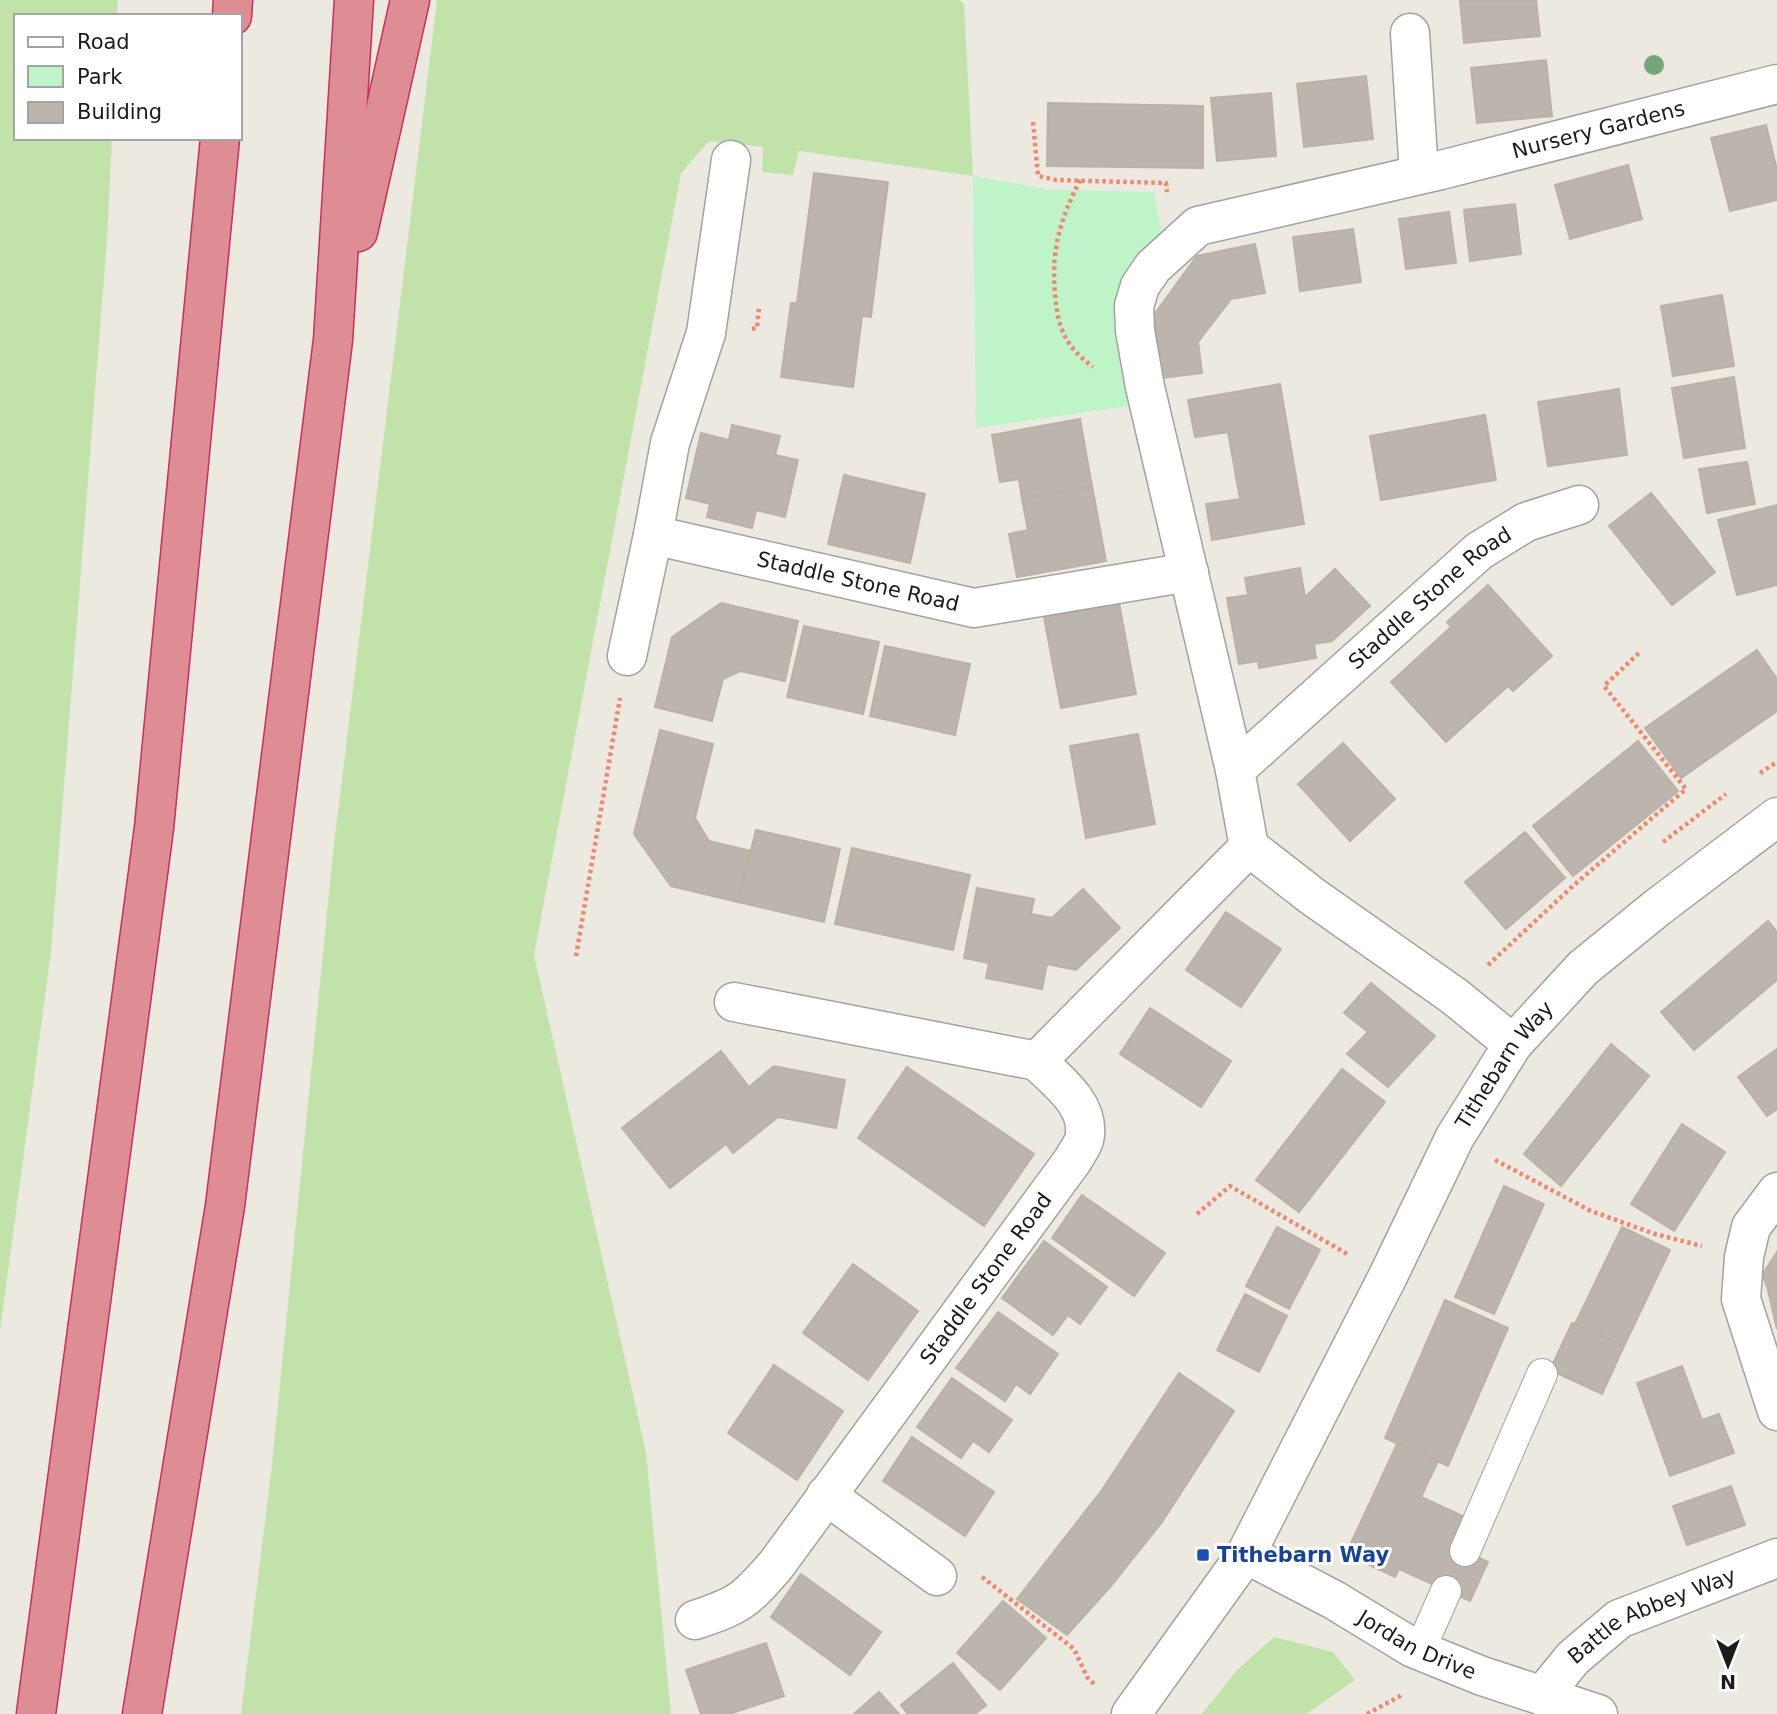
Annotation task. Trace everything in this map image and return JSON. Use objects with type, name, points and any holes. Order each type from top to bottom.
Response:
[{"type":"highway","points":[[142,1714],[225,1206],[333,340],[354,0]]},
{"type":"highway","points":[[333,340],[410,0]]},
{"type":"highway","points":[[36,1714],[154,828],[220,140]]},
{"type":"street","points":[[1410,33],[1419,174]]},
{"type":"street","name":"Nursery Gardens","points":[[1147,396],[1135,331],[1134,306],[1140,286],[1153,267],[1174,245],[1198,226],[1419,174],[1777,84]]},
{"type":"street","points":[[628,656],[670,443],[706,333],[731,160]]},
{"type":"street","points":[[1147,396],[1235,770],[1249,847],[1312,896],[1454,996],[1513,1044]]},
{"type":"street","name":"Staddle Stone Road","points":[[1235,770],[1479,551],[1526,522],[1579,505]]},
{"type":"street","name":"Staddle Stone Road","points":[[653,535],[974,608],[1189,572]]},
{"type":"street","name":"Tithebarn Way","points":[[1131,1714],[1246,1554],[1388,1276],[1455,1137],[1513,1044],[1583,968],[1658,906],[1777,817]]},
{"type":"street","points":[[734,1002],[1037,1061],[1249,847]]},
{"type":"street","name":"Staddle Stone Road","points":[[695,1620],[731,1608],[749,1597],[776,1565],[1073,1160],[1086,1137],[1084,1114],[1070,1093],[1037,1061]]},
{"type":"street","points":[[1777,1192],[1751,1227],[1744,1257],[1741,1299],[1777,1411]]},
{"type":"street","points":[[826,1496],[937,1576]]},
{"type":"street","name":"Jordan Drive","points":[[1246,1554],[1420,1650],[1482,1676],[1598,1714]]},
{"type":"street","name":"Battle Abbey Way","points":[[1542,1696],[1573,1658],[1619,1619],[1777,1558]]},
{"type":"lane","points":[[1465,1551],[1542,1374]]},
{"type":"lane","points":[[1420,1650],[1446,1591]]},
{"type":"path","points":[[1033,121],[1038,176],[1166,183],[1174,245]]},
{"type":"path","points":[[1080,180],[1057,236],[1052,268],[1058,324],[1078,356],[1105,376],[1147,396]]},
{"type":"path","points":[[1454,996],[1574,885],[1686,789],[1604,686],[1640,652]]},
{"type":"path","points":[[576,956],[628,656]]},
{"type":"path","points":[[1455,1137],[1591,1210],[1656,1234]]},
{"type":"path","points":[[1197,1214],[1230,1186],[1388,1276]]},
{"type":"path","points":[[937,1576],[955,1556],[1074,1649],[1087,1677]]},
{"type":"green space","points":[[0,0],[118,0],[117,14],[14,14],[14,140],[112,140],[107,239],[51,952],[0,1331]]},
{"type":"green space","points":[[437,0],[959,0],[964,4],[973,176],[799,151],[793,175],[762,172],[763,147],[709,141],[681,173],[534,955],[646,1452],[671,1714],[241,1714],[271,1474],[333,853]]},
{"type":"green space","points":[[973,176],[1046,189],[1154,192],[1162,235],[1125,271],[1117,314],[1136,405],[976,428]]},
{"type":"green space","points":[[1274,1637],[1333,1652],[1355,1680],[1306,1714],[1202,1714],[1237,1670]]},
{"type":"building","points":[[1460,0],[1536,0],[1540,36],[1464,43]]},
{"type":"building","points":[[1546,60],[1552,116],[1477,123],[1471,68]]},
{"type":"building","points":[[1366,76],[1373,139],[1304,147],[1297,84]]},
{"type":"building","points":[[1271,93],[1276,156],[1217,161],[1211,98]]},
{"type":"building","points":[[1048,103],[1203,106],[1203,168],[1047,166]]},
{"type":"building","points":[[1766,125],[1777,170],[1777,200],[1730,211],[1711,138]]},
{"type":"building","points":[[1628,165],[1642,219],[1570,239],[1555,185]]},
{"type":"building","points":[[814,173],[888,182],[871,317],[862,316],[853,387],[781,377],[791,303],[797,303]]},
{"type":"building","points":[[1515,204],[1521,254],[1470,261],[1464,210]]},
{"type":"building","points":[[1449,212],[1456,263],[1406,269],[1399,219]]},
{"type":"building","points":[[1353,229],[1361,282],[1300,291],[1293,237]]},
{"type":"building","points":[[1255,244],[1265,293],[1231,299],[1198,342],[1202,373],[1155,379],[1148,323],[1197,256]]},
{"type":"building","points":[[1722,295],[1734,366],[1673,376],[1661,306]]},
{"type":"building","points":[[1734,377],[1745,448],[1684,458],[1672,388]]},
{"type":"building","points":[[1280,384],[1304,524],[1212,540],[1206,504],[1240,499],[1228,432],[1195,437],[1188,400]]},
{"type":"building","points":[[1619,389],[1627,455],[1548,466],[1538,402]]},
{"type":"building","points":[[1485,415],[1496,480],[1381,500],[1370,436]]},
{"type":"building","points":[[1080,419],[1092,486],[1022,499],[1019,479],[1000,482],[992,435]]},
{"type":"building","points":[[732,425],[780,436],[775,455],[798,460],[785,517],[756,510],[752,528],[707,517],[710,504],[686,498],[701,433],[729,440]]},
{"type":"building","points":[[1747,462],[1755,504],[1707,513],[1699,469]]},
{"type":"building","points":[[844,475],[925,494],[910,563],[828,544]]},
{"type":"building","points":[[1092,486],[1106,561],[1017,577],[1009,534],[1028,530],[1022,499]]},
{"type":"building","points":[[1651,493],[1715,572],[1672,605],[1609,526]]},
{"type":"building","points":[[1777,505],[1777,585],[1737,595],[1718,520]]},
{"type":"building","points":[[1300,568],[1305,597],[1335,569],[1370,606],[1332,641],[1314,644],[1316,658],[1259,668],[1258,661],[1239,664],[1227,598],[1248,595],[1245,578]]},
{"type":"building","points":[[1488,585],[1552,656],[1513,691],[1508,686],[1446,742],[1391,682],[1451,627],[1447,622]]},
{"type":"building","points":[[721,603],[798,621],[785,681],[740,671],[723,679],[712,721],[655,707],[672,637]]},
{"type":"building","points":[[1119,603],[1136,694],[1061,708],[1044,617]]},
{"type":"building","points":[[804,626],[879,642],[863,714],[787,697]]},
{"type":"building","points":[[885,646],[970,664],[955,735],[870,716]]},
{"type":"building","points":[[1757,650],[1777,679],[1777,711],[1681,778],[1645,728]]},
{"type":"building","points":[[660,730],[713,744],[695,818],[709,841],[751,851],[738,902],[671,886],[634,834]]},
{"type":"building","points":[[1138,734],[1155,824],[1086,838],[1070,746]]},
{"type":"building","points":[[1638,741],[1678,791],[1573,876],[1533,826]]},
{"type":"building","points":[[1343,743],[1395,799],[1350,841],[1298,784]]},
{"type":"building","points":[[756,830],[840,849],[824,922],[738,902]]},
{"type":"building","points":[[1525,832],[1565,878],[1506,929],[1465,882]]},
{"type":"building","points":[[852,848],[970,875],[953,950],[835,924]]},
{"type":"building","points":[[977,888],[1034,899],[1031,914],[1052,918],[1083,889],[1120,928],[1076,970],[1047,964],[1042,989],[986,978],[989,963],[964,958]]},
{"type":"building","points":[[1226,912],[1281,949],[1241,1007],[1186,970]]},
{"type":"building","points":[[1768,921],[1777,932],[1777,980],[1694,1050],[1661,1012]]},
{"type":"building","points":[[1371,983],[1435,1036],[1388,1087],[1347,1054],[1368,1032],[1344,1013]]},
{"type":"building","points":[[1150,1008],[1231,1061],[1201,1107],[1120,1054]]},
{"type":"building","points":[[1611,1044],[1649,1076],[1561,1186],[1524,1154]]},
{"type":"building","points":[[1777,1049],[1777,1109],[1767,1116],[1738,1077]]},
{"type":"building","points":[[721,1051],[749,1087],[774,1066],[845,1080],[836,1128],[778,1117],[733,1153],[726,1144],[670,1188],[622,1128]]},
{"type":"building","points":[[907,1067],[1034,1154],[984,1226],[858,1138]]},
{"type":"building","points":[[1342,1069],[1385,1102],[1299,1212],[1256,1180]]},
{"type":"building","points":[[1682,1124],[1725,1152],[1674,1231],[1631,1204]]},
{"type":"building","points":[[1504,1186],[1544,1204],[1494,1314],[1455,1297]]},
{"type":"building","points":[[1082,1195],[1165,1253],[1134,1296],[1052,1238]]},
{"type":"building","points":[[1277,1227],[1320,1250],[1289,1309],[1246,1286]]},
{"type":"building","points":[[1622,1227],[1670,1250],[1624,1346],[1575,1324]]},
{"type":"building","points":[[1044,1241],[1107,1287],[1080,1324],[1068,1315],[1053,1335],[1002,1298]]},
{"type":"building","points":[[1777,1252],[1777,1286],[1767,1286],[1762,1275]]},
{"type":"building","points":[[853,1264],[918,1311],[868,1380],[803,1333]]},
{"type":"building","points":[[1767,1286],[1777,1286],[1777,1329]]},
{"type":"building","points":[[1245,1294],[1287,1316],[1259,1372],[1217,1350]]},
{"type":"building","points":[[1445,1300],[1508,1328],[1448,1466],[1385,1438]]},
{"type":"building","points":[[998,1312],[1058,1354],[1030,1394],[1016,1384],[1005,1401],[956,1368]]},
{"type":"building","points":[[1572,1323],[1624,1346],[1602,1394],[1550,1370]]},
{"type":"building","points":[[774,1365],[843,1411],[797,1480],[728,1433]]},
{"type":"building","points":[[1682,1366],[1702,1420],[1719,1414],[1734,1453],[1670,1476],[1637,1383]]},
{"type":"building","points":[[1179,1373],[1234,1411],[1162,1522],[1067,1635],[1017,1599],[1102,1490]]},
{"type":"building","points":[[952,1378],[1012,1420],[989,1452],[973,1441],[961,1458],[917,1427]]},
{"type":"building","points":[[912,1437],[994,1492],[965,1536],[883,1481]]},
{"type":"building","points":[[1397,1444],[1438,1461],[1421,1497],[1465,1517],[1453,1545],[1488,1562],[1470,1601],[1399,1569],[1395,1577],[1346,1554]]},
{"type":"building","points":[[1731,1486],[1745,1525],[1687,1545],[1673,1506]]},
{"type":"building","points":[[801,1574],[881,1632],[850,1675],[771,1617]]},
{"type":"building","points":[[1003,1601],[1046,1638],[1000,1690],[957,1653]]},
{"type":"building","points":[[766,1643],[784,1696],[729,1714],[701,1714],[686,1670]]},
{"type":"building","points":[[953,1663],[986,1705],[975,1714],[908,1714],[901,1705]]},
{"type":"building","points":[[879,1692],[899,1714],[854,1714]]},
{"type":"place","name":"Tithebarn Way","points":[[1203,1555]]}]
